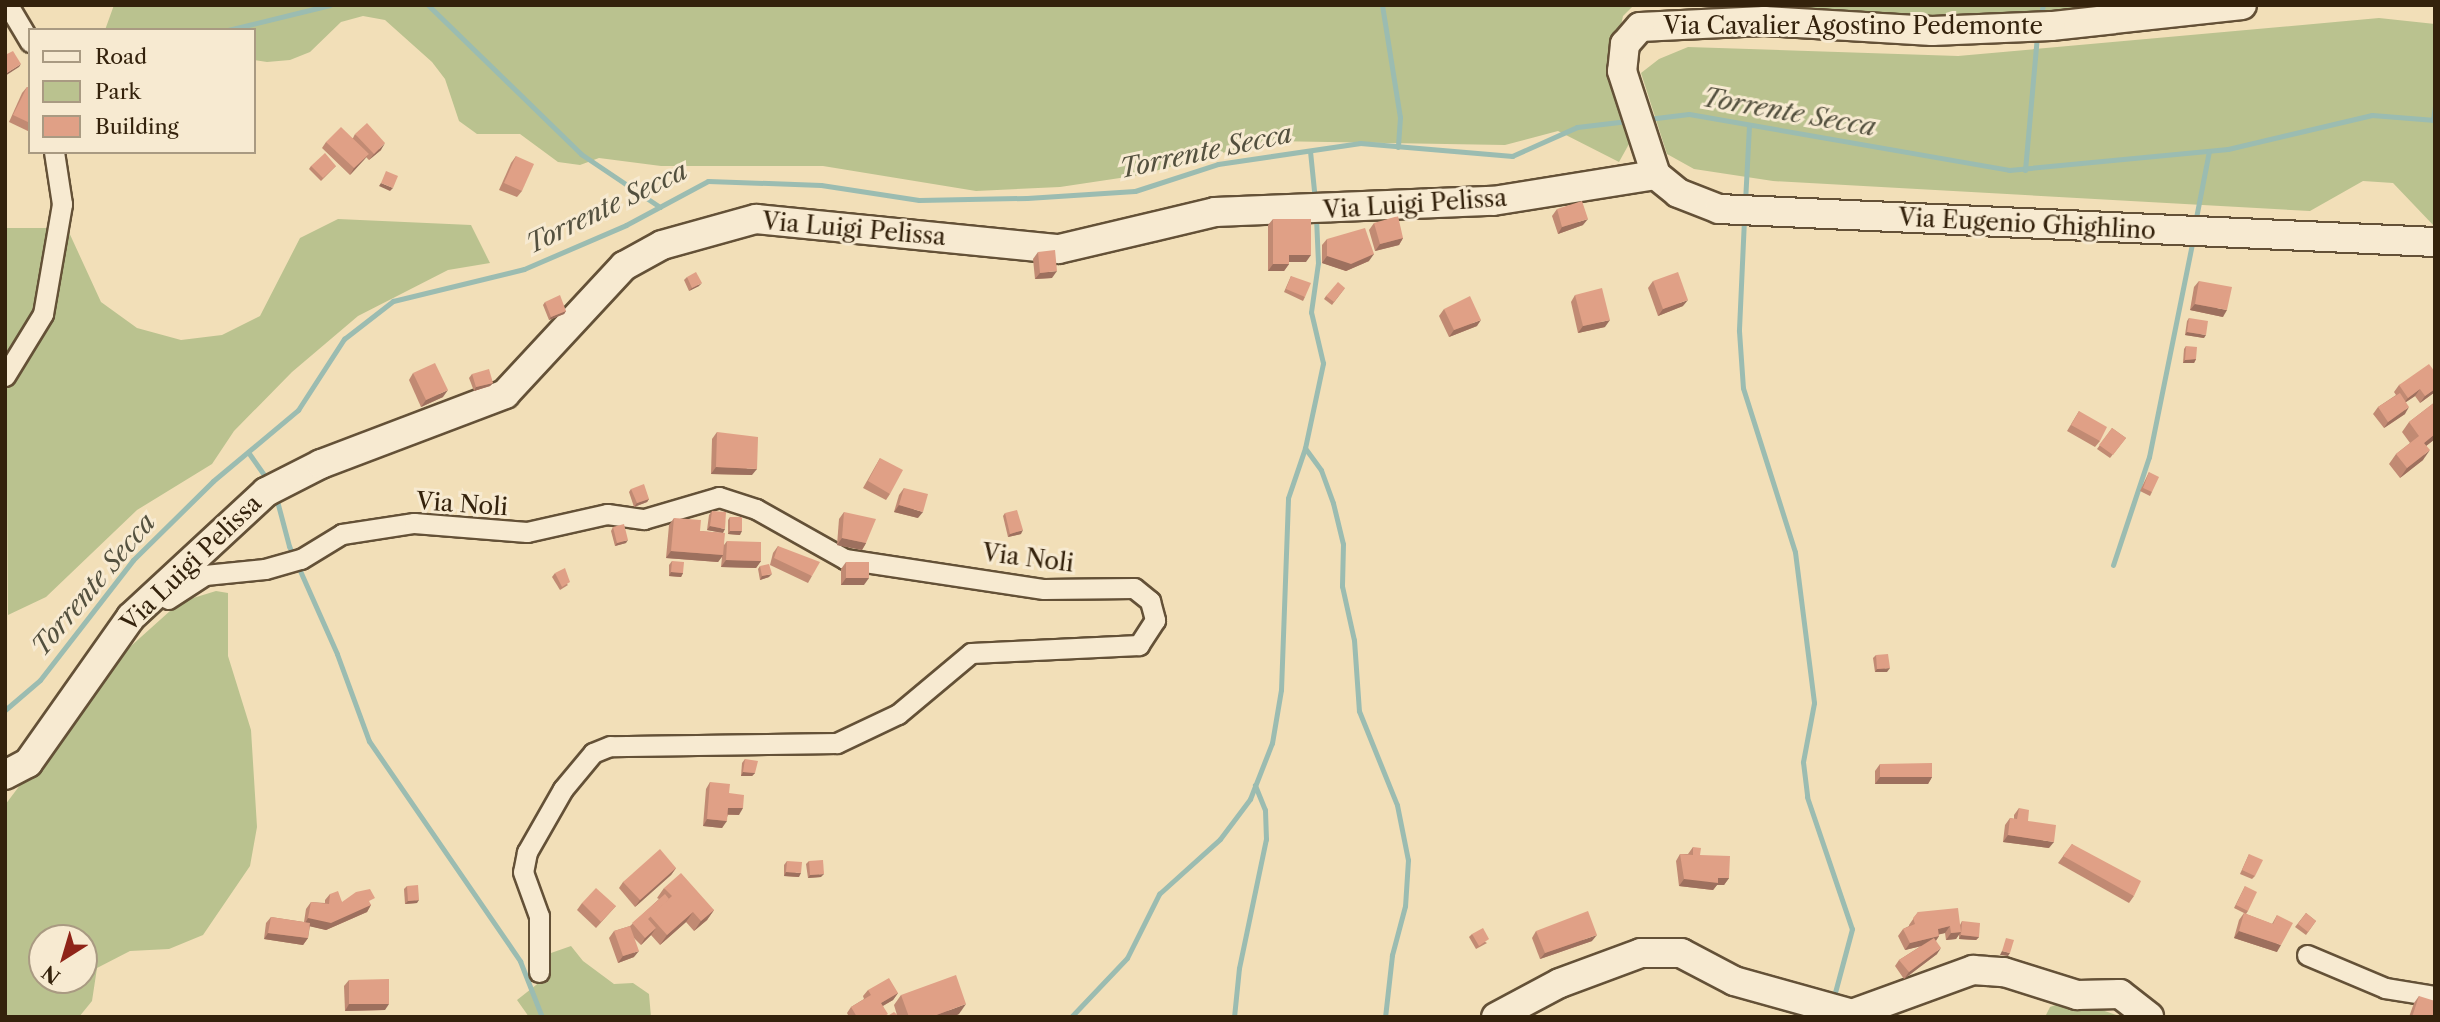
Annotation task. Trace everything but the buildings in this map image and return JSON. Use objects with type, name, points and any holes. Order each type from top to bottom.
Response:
[{"type":"street","points":[[8,5],[28,39]]},
{"type":"street","name":"Via Cavalier Agostino Pedemonte","points":[[1650,163],[1622,71],[1625,44],[1640,27],[1764,21],[1932,31],[2051,26],[2242,5]]},
{"type":"street","points":[[5,376],[43,314],[62,204],[54,154]]},
{"type":"street","name":"Via Eugenio Ghighlino","points":[[1650,163],[1678,193],[1719,209],[2435,242]]},
{"type":"street","name":"Via Luigi Pelissa","points":[[5,775],[28,763],[118,631],[265,492],[321,464],[505,394],[624,266],[662,245],[713,234],[735,222],[756,219],[1059,249],[1215,212],[1493,201],[1650,163]]},
{"type":"street","name":"Via Noli","points":[[118,631],[127,632],[141,625],[182,586],[205,575],[265,569],[300,559],[342,534],[414,523],[527,532],[607,514],[644,520],[719,497],[756,509],[845,559],[1044,589],[1134,588],[1150,601],[1155,620],[1139,645],[971,653],[898,714],[837,743],[610,746],[593,753],[563,789],[527,852],[523,872],[539,916],[539,972]]},
{"type":"street","points":[[1496,1017],[1560,983],[1641,953],[1681,953],[1734,981],[1852,1014],[1973,970],[2004,972],[2077,995],[2120,994],[2149,1017]]},
{"type":"street","points":[[2307,955],[2385,988],[2435,996]]},
{"type":"green space","points":[[114,5],[1634,5],[1623,16],[1613,63],[1629,144],[1619,162],[1558,131],[1505,145],[1267,141],[1140,175],[1060,187],[976,191],[823,166],[661,166],[599,158],[580,165],[558,162],[520,134],[477,134],[459,121],[445,79],[432,62],[385,20],[363,16],[341,22],[310,52],[290,60],[267,62],[256,60],[256,28],[106,28]]},
{"type":"green space","points":[[1705,5],[2109,5],[1962,19]]},
{"type":"green space","points":[[2379,18],[2435,24],[2435,227],[2393,183],[2363,181],[2310,211],[1773,181],[1694,169],[1667,154],[1641,73],[1659,59],[1688,47],[1958,56]]},
{"type":"green space","points":[[338,219],[471,225],[490,263],[448,270],[358,316],[292,372],[234,431],[212,464],[137,510],[46,597],[8,615],[5,228],[67,228],[101,302],[137,328],[181,340],[222,335],[260,316],[300,238]]},
{"type":"green space","points":[[216,591],[228,593],[228,656],[251,730],[257,827],[250,866],[203,935],[169,949],[130,951],[98,967],[98,924],[28,924],[28,994],[93,994],[92,1001],[79,1017],[5,1017],[5,805],[112,663],[180,602]]},
{"type":"green space","points":[[571,946],[583,961],[614,984],[633,983],[649,994],[651,1017],[529,1017],[517,1000],[550,974],[551,953]]},
{"type":"green space","points":[[2061,1003],[2099,1009],[2122,1017],[2045,1017],[2050,1007]]},
{"type":"waterway","points":[[236,28],[330,5]]},
{"type":"waterway","points":[[428,5],[581,154],[660,207]]},
{"type":"waterway","points":[[1382,5],[1400,117],[1398,147]]},
{"type":"waterway","points":[[2040,19],[2043,5]]},
{"type":"waterway","points":[[2025,170],[2037,36]]},
{"type":"waterway","points":[[2433,120],[2435,106]]},
{"type":"waterway","name":"Torrente Secca","points":[[1648,119],[1689,114],[2009,170],[2228,149],[2372,115],[2435,120]]},
{"type":"waterway","name":"Torrente Secca","points":[[5,710],[40,680],[133,560],[213,481],[298,410],[344,339],[393,301],[524,269],[626,225],[708,181],[821,185],[919,200],[1027,198],[1135,191],[1218,164],[1360,143],[1512,156],[1577,127],[1628,121]]},
{"type":"waterway","points":[[1745,202],[1749,126]]},
{"type":"waterway","points":[[1310,151],[1315,200]]},
{"type":"waterway","points":[[2195,223],[2209,151]]},
{"type":"waterway","points":[[1071,1017],[1127,958],[1159,894],[1220,839],[1250,799],[1272,743],[1281,690],[1288,498],[1305,448],[1323,363],[1311,312],[1318,263],[1316,217]]},
{"type":"waterway","points":[[1744,219],[1739,331],[1743,388],[1795,552],[1814,703],[1803,762],[1807,797],[1852,929],[1833,1000]]},
{"type":"waterway","points":[[2113,565],[2149,457],[2193,239]]},
{"type":"waterway","points":[[1305,448],[1321,470],[1333,503],[1343,544],[1342,586],[1354,640],[1359,711],[1397,805],[1408,860],[1405,906],[1392,955],[1385,1017]]},
{"type":"waterway","points":[[248,452],[269,482]]},
{"type":"waterway","points":[[276,497],[289,546],[337,654],[369,741],[520,961],[542,1017]]},
{"type":"waterway","points":[[1234,1017],[1239,968],[1266,839],[1265,810],[1255,785]]}]
